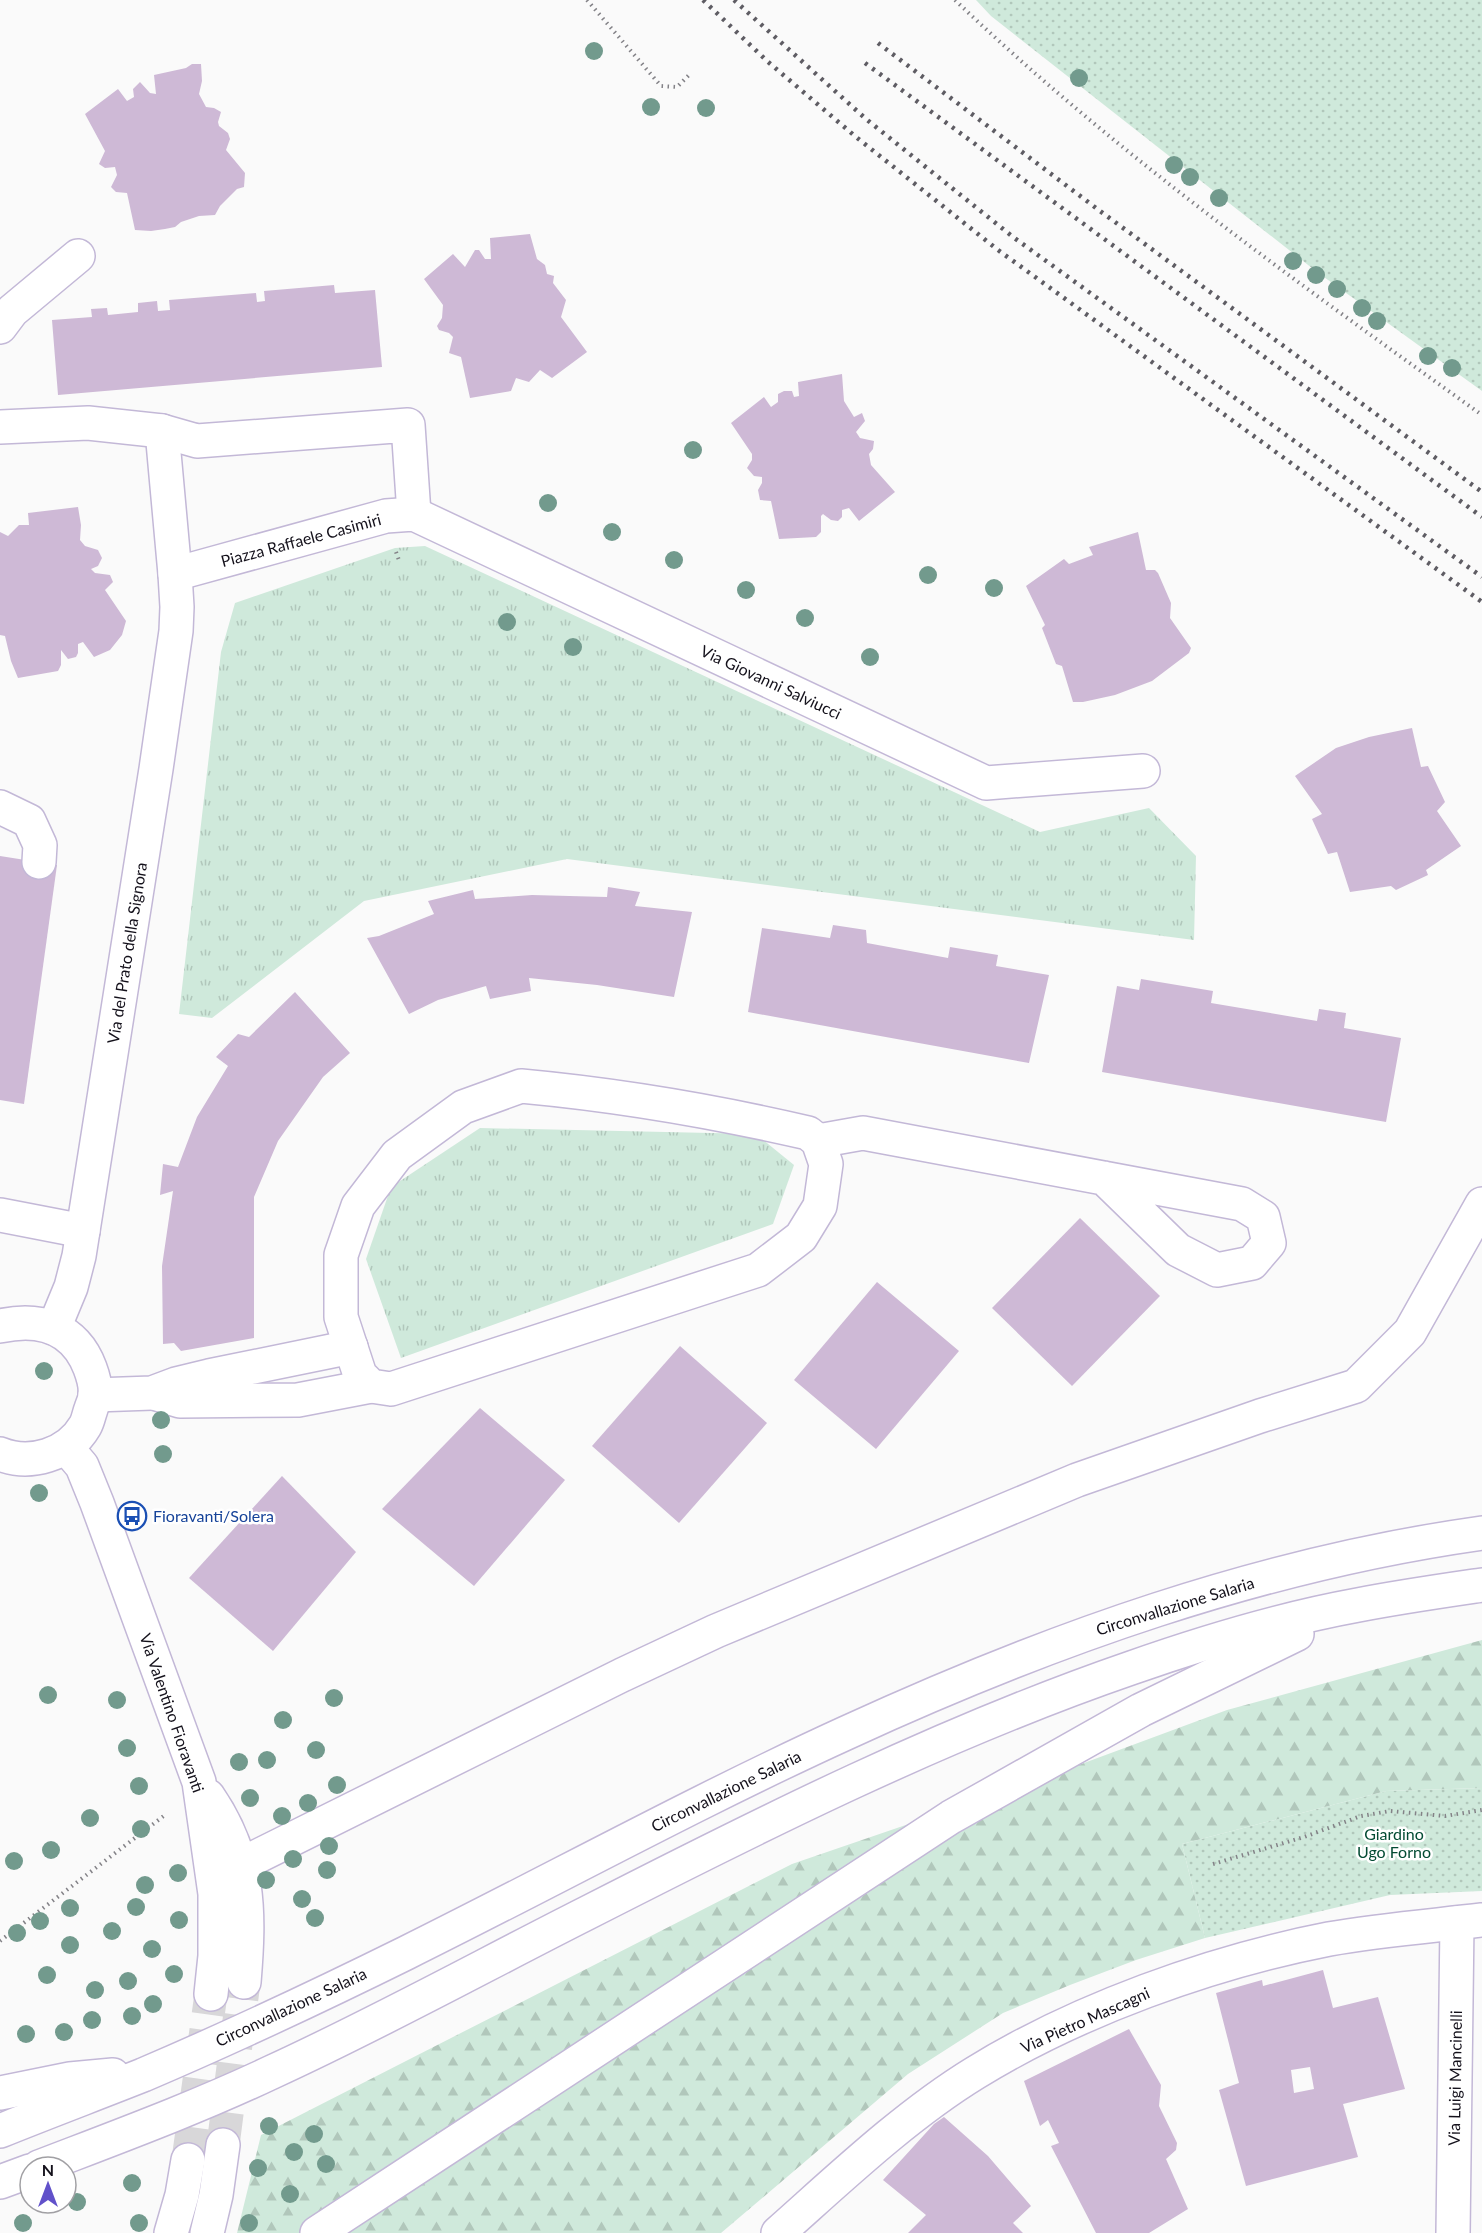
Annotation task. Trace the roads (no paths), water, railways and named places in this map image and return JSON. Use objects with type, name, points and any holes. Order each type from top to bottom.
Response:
[{"type":"main road","points":[[0,327],[12,311],[78,256]]},
{"type":"main road","points":[[0,427],[88,423],[162,431],[197,441],[408,425],[414,514]]},
{"type":"main road","points":[[162,431],[175,574]]},
{"type":"main road","name":"Piazza Raffaele Casimiri","points":[[175,574],[386,516],[414,514]]},
{"type":"main road","name":"Via Giovanni Salviucci","points":[[414,514],[986,783],[1143,771]]},
{"type":"main road","name":"Via del Prato della Signora","points":[[54,1328],[71,1287],[79,1256],[176,631],[175,574]]},
{"type":"main road","points":[[0,807],[29,821],[40,845],[39,862]]},
{"type":"main road","points":[[95,1395],[152,1393],[180,1401],[298,1400],[370,1386],[391,1389],[758,1270],[801,1237],[820,1206],[826,1164],[818,1140],[808,1133],[735,1116],[589,1092],[521,1086],[463,1107],[397,1155],[358,1206],[341,1255],[341,1317],[360,1375],[370,1386]]},
{"type":"main road","points":[[818,1140],[863,1133],[1104,1178]]},
{"type":"main road","points":[[240,1865],[622,1675],[716,1631],[1077,1480],[1260,1416],[1356,1386],[1410,1332],[1482,1204]]},
{"type":"main road","points":[[0,1215],[83,1231]]},
{"type":"main road","points":[[0,1326],[18,1322],[36,1323],[54,1328],[72,1340],[85,1355],[93,1376],[95,1395],[85,1427],[66,1447],[49,1455],[28,1460],[0,1454]]},
{"type":"main road","points":[[152,1393],[209,1376],[351,1347]]},
{"type":"main road","name":"Via Valentino Fioravanti","points":[[66,1447],[82,1466],[97,1503],[199,1782],[215,1894],[215,1944],[211,1994]]},
{"type":"main road","name":"Circonvallazione Salaria","points":[[0,2131],[142,2075],[255,2026],[843,1734],[974,1677],[1091,1632],[1228,1588],[1342,1559],[1482,1533]]},
{"type":"main road","points":[[70,2155],[270,2074],[434,1994],[586,1913],[774,1819],[1001,1717],[1132,1667],[1276,1623],[1357,1605],[1482,1585]]},
{"type":"main road","points":[[317,2233],[951,1817],[1131,1715],[1357,1605]]},
{"type":"main road","points":[[199,1782],[226,1826],[246,1889],[248,1918],[244,1982]]},
{"type":"main road","name":"Via Pietro Mascagni","points":[[778,2233],[926,2106],[975,2072],[1087,2015],[1146,1991],[1267,1953],[1330,1939],[1469,1921]]},
{"type":"main road","name":"Via Luigi Mancinelli","points":[[1453,2233],[1469,1921]]},
{"type":"main road","points":[[0,2093],[70,2079],[142,2075]]},
{"type":"main road","points":[[207,2233],[216,2195],[223,2145]]},
{"type":"main road","points":[[171,2233],[182,2195],[188,2160]]},
{"type":"main road","points":[[0,2182],[18,2175]]},
{"type":"tunnel","points":[[223,2145],[244,1982]]},
{"type":"tunnel","points":[[188,2160],[211,1994]]},
{"type":"railway","points":[[703,0],[767,61],[856,137],[998,250],[1482,602]]},
{"type":"railway","points":[[734,0],[866,119],[1013,237],[1482,577]]},
{"type":"railway","points":[[878,43],[1100,211],[1482,492]]},
{"type":"railway","points":[[865,63],[1482,517]]},
{"type":"place","name":"Fioravanti/Solera","points":[[132,1516]]},
{"type":"park label","name":"Giardino Ugo Forno","points":[[1394,1843]]}]
